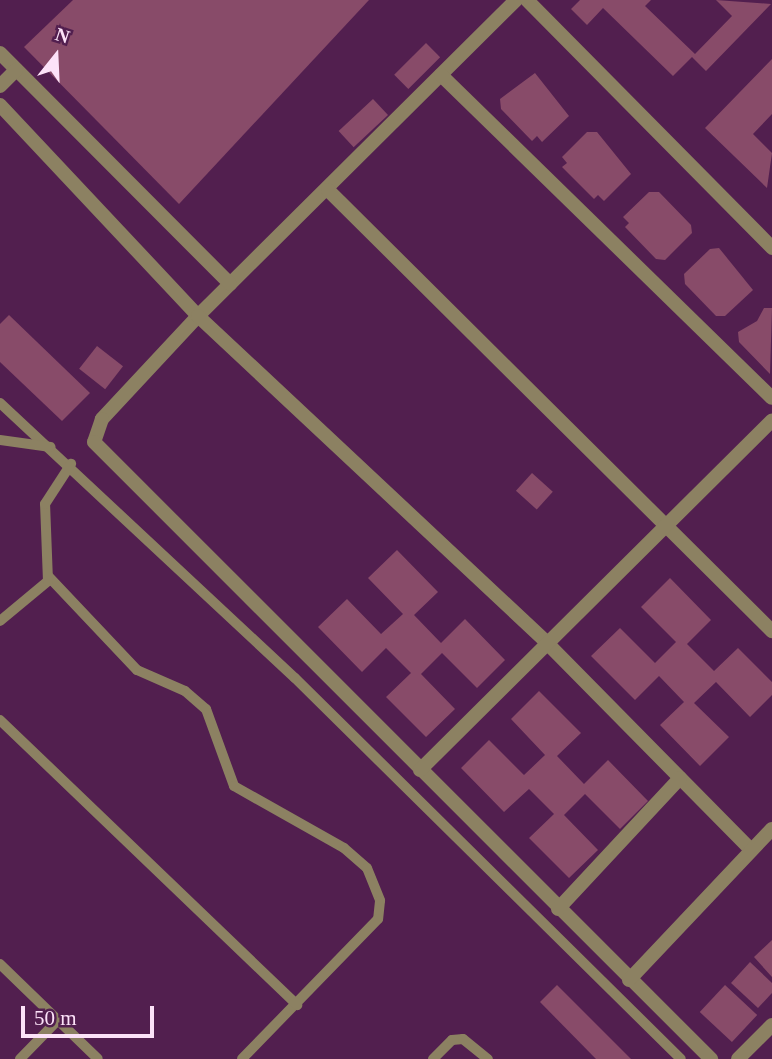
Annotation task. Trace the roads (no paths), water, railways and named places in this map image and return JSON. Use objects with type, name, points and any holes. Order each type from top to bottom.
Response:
[{"type":"street","points":[[516,0],[328,190],[198,316],[102,419],[94,442],[629,980],[712,1059]]},
{"type":"street","points":[[527,0],[772,248]]},
{"type":"street","points":[[0,53],[230,285]]},
{"type":"street","points":[[0,86],[16,70]]},
{"type":"street","points":[[441,75],[772,398]]},
{"type":"street","points":[[0,105],[198,316],[547,643],[751,850]]},
{"type":"street","points":[[328,190],[772,631]]},
{"type":"street","points":[[420,770],[547,643],[669,528],[772,420]]},
{"type":"street","points":[[558,909],[680,778]]},
{"type":"street","points":[[629,980],[772,829]]},
{"type":"street","points":[[738,1059],[772,1026]]},
{"type":"lane","points":[[0,403],[71,464],[681,1059]]},
{"type":"lane","points":[[0,440],[51,447]]},
{"type":"lane","points":[[71,464],[46,504],[49,577],[137,670],[185,691],[206,709],[234,786],[344,848],[367,867],[380,901],[378,919],[242,1059]]},
{"type":"lane","points":[[0,621],[49,577]]},
{"type":"lane","points":[[0,720],[297,1005]]},
{"type":"lane","points":[[0,964],[98,1059]]},
{"type":"lane","points":[[20,1059],[58,1020]]},
{"type":"lane","points":[[433,1059],[452,1040],[463,1039],[488,1059]]}]
